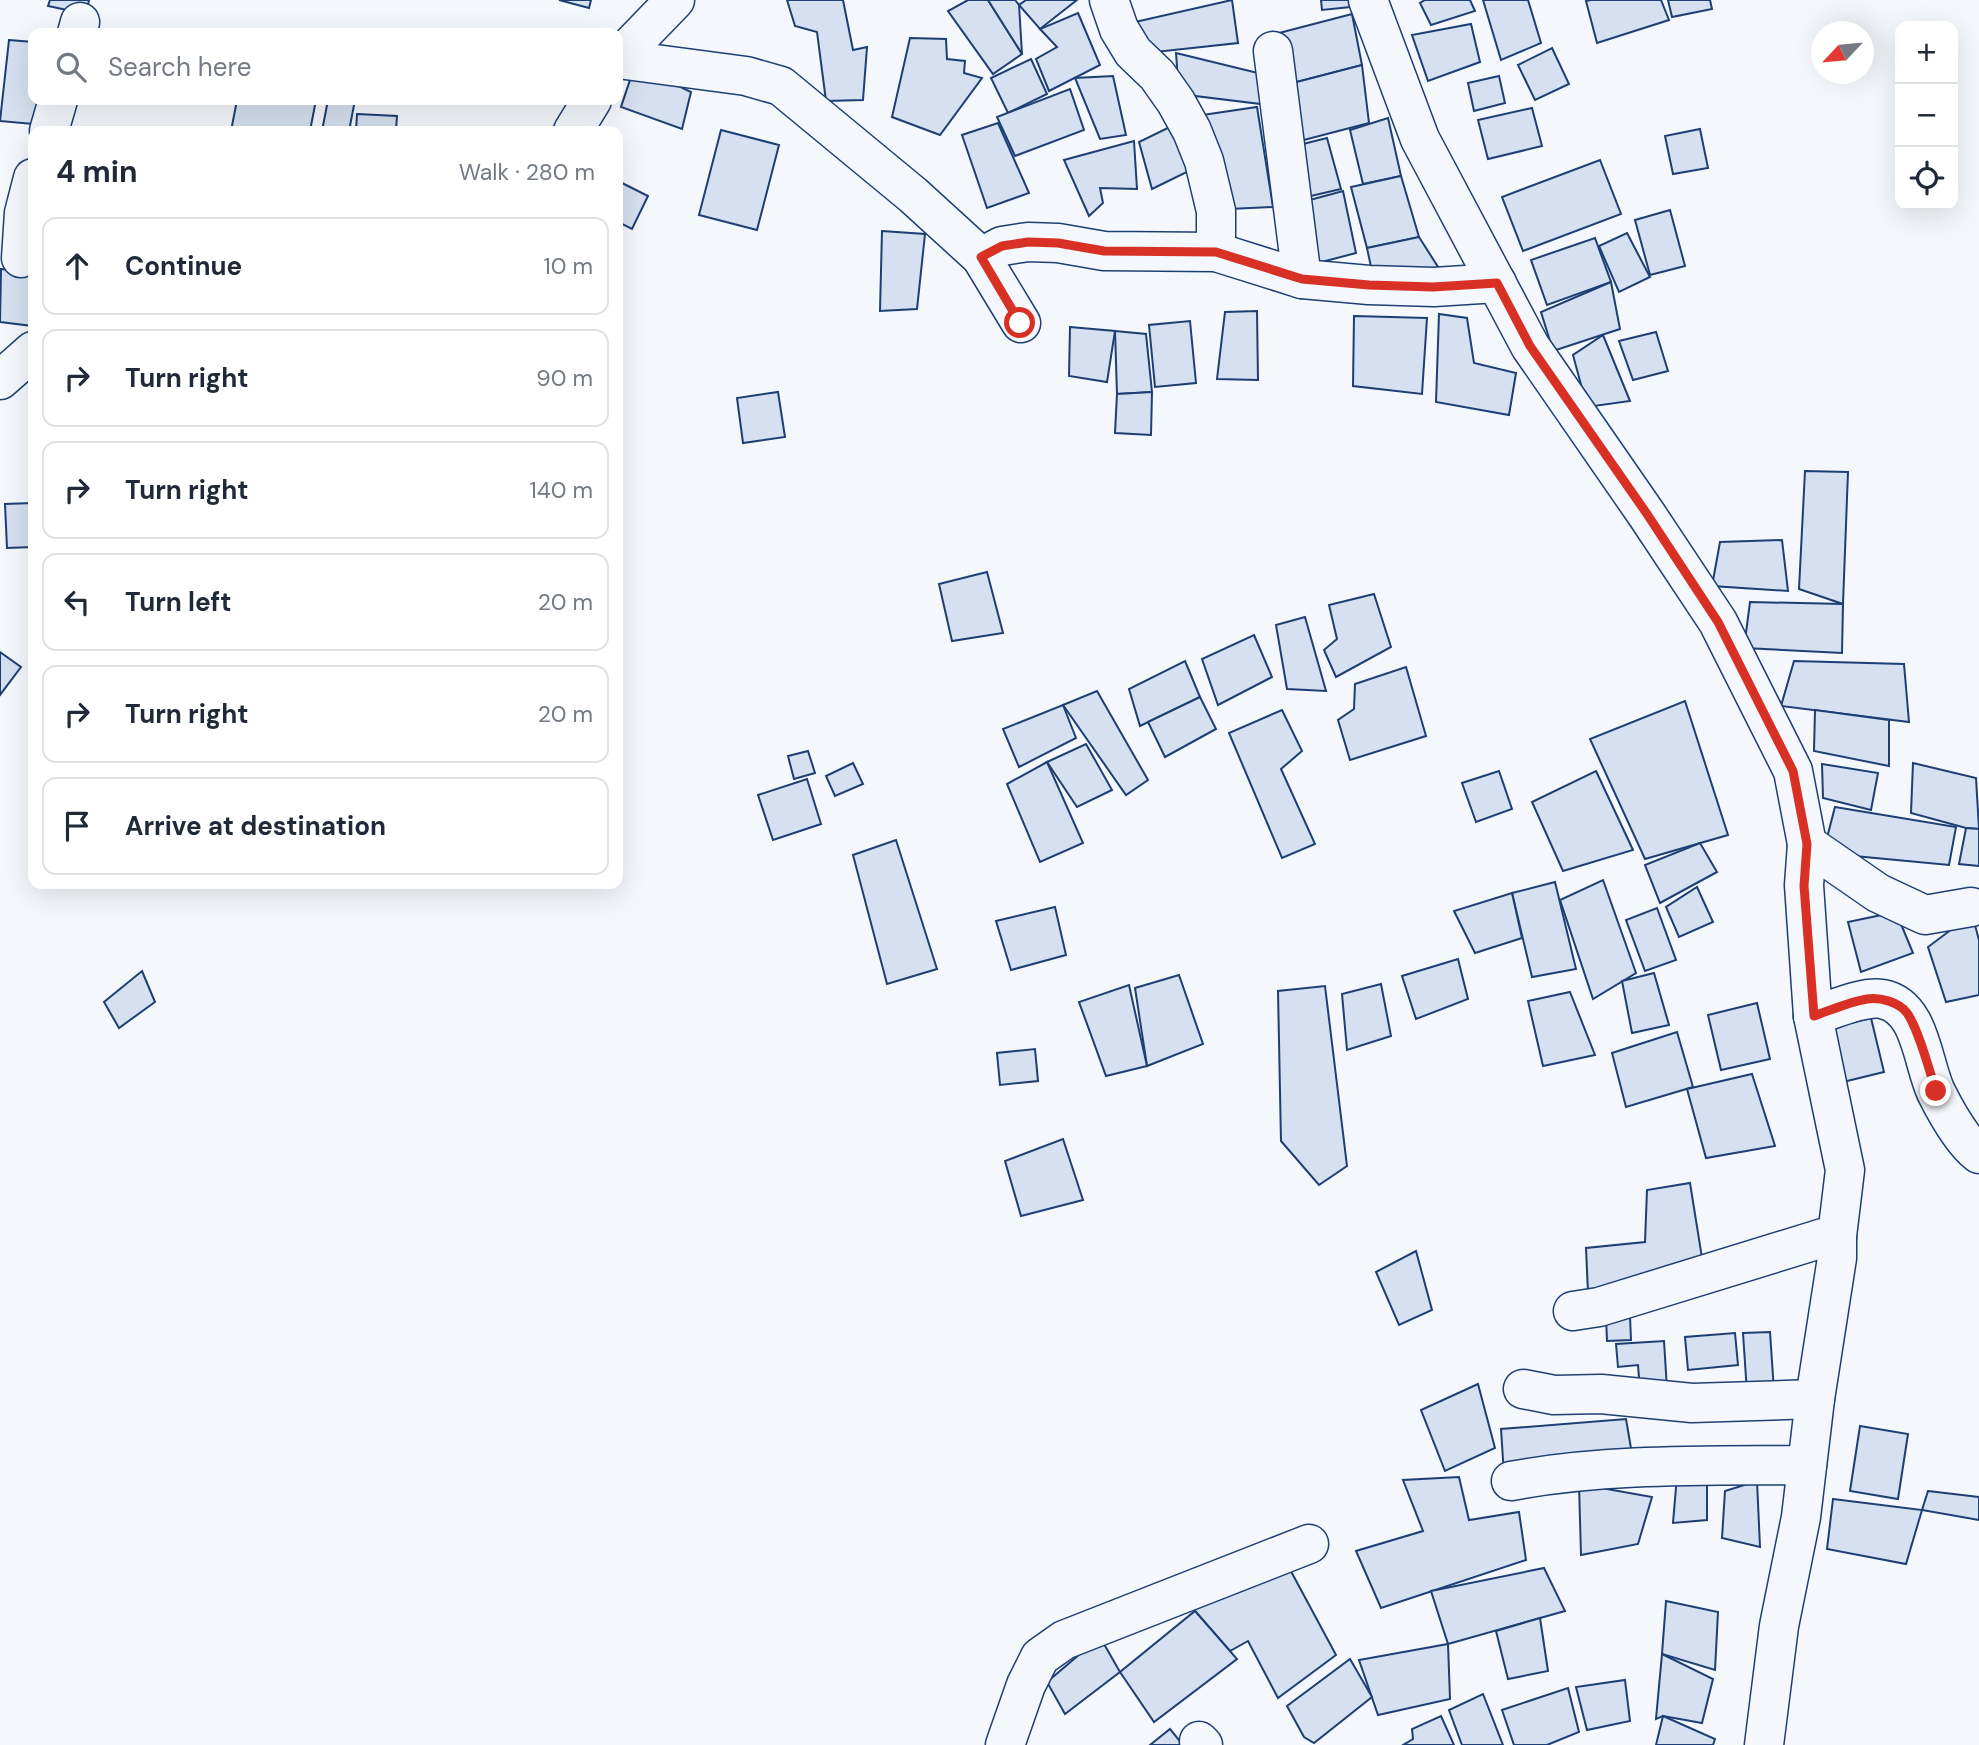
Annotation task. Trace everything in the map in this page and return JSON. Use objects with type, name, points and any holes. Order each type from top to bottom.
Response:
[{"type":"street","points":[[623,54],[675,0]]},
{"type":"street","points":[[1109,0],[1119,29],[1133,52],[1157,75],[1192,131],[1204,161],[1216,211],[1216,252]]},
{"type":"street","points":[[1368,0],[1420,139],[1530,346],[1647,514],[1718,622],[1793,771],[1807,844],[1804,886],[1814,1016],[1844,1170],[1837,1258],[1815,1399],[1801,1517],[1779,1626],[1764,1745]]},
{"type":"street","points":[[1273,51],[1302,279]]},
{"type":"street","points":[[623,60],[746,76],[781,86],[913,195],[981,257],[1020,323]]},
{"type":"street","points":[[50,126],[57,105]]},
{"type":"street","points":[[576,126],[589,105]]},
{"type":"street","points":[[18,257],[28,197]]},
{"type":"street","points":[[981,257],[1002,246],[1028,242],[1058,243],[1104,251],[1216,252],[1302,279],[1433,287],[1497,283]]},
{"type":"street","points":[[0,380],[28,355]]},
{"type":"street","points":[[1807,844],[1878,893],[1925,915],[1971,907]]},
{"type":"street","points":[[1814,1016],[1868,999],[1882,999],[1902,1007],[1920,1044],[1936,1091],[1967,1144],[1979,1154]]},
{"type":"street","points":[[1573,1311],[1599,1307],[1837,1236]]},
{"type":"street","points":[[1524,1389],[1554,1395],[1601,1394],[1692,1403],[1815,1399]]},
{"type":"street","points":[[1511,1481],[1613,1469],[1807,1465]]},
{"type":"street","points":[[1006,1745],[1026,1685],[1040,1657],[1064,1640],[1309,1544]]},
{"type":"building","points":[[50,0],[89,0],[86,14],[48,6]]},
{"type":"building","points":[[559,0],[591,0],[589,8]]},
{"type":"building","points":[[787,0],[843,0],[853,50],[867,47],[863,100],[826,101],[817,32],[795,26]]},
{"type":"building","points":[[968,0],[988,0],[1022,54],[993,74],[948,11]]},
{"type":"building","points":[[988,0],[1015,0],[1019,5],[1022,54]]},
{"type":"building","points":[[1026,0],[1077,0],[1040,29],[1019,5]]},
{"type":"building","points":[[1232,0],[1238,43],[1137,54],[1135,22]]},
{"type":"building","points":[[1321,0],[1359,0],[1360,6],[1322,10]]},
{"type":"building","points":[[1425,0],[1470,0],[1475,11],[1431,25],[1420,3]]},
{"type":"building","points":[[1483,0],[1528,0],[1541,43],[1501,60]]},
{"type":"building","points":[[1661,0],[1669,20],[1597,43],[1586,1]]},
{"type":"building","points":[[1668,0],[1710,0],[1712,9],[1672,17]]},
{"type":"building","points":[[1078,13],[1100,65],[1049,91],[1036,59],[1057,47],[1040,29]]},
{"type":"building","points":[[1352,14],[1362,65],[1289,84],[1279,33]]},
{"type":"building","points":[[1471,24],[1480,62],[1428,81],[1412,35]]},
{"type":"building","points":[[910,38],[946,39],[947,59],[965,61],[964,73],[982,78],[940,135],[892,117]]},
{"type":"building","points":[[9,40],[28,42],[28,105],[46,105],[44,125],[0,121]]},
{"type":"building","points":[[1552,48],[1569,84],[1535,100],[1518,65]]},
{"type":"building","points":[[1176,53],[1258,73],[1261,104],[1179,94]]},
{"type":"building","points":[[1031,59],[1047,94],[1008,113],[991,78]]},
{"type":"building","points":[[635,65],[691,92],[682,129],[621,107]]},
{"type":"building","points":[[1362,65],[1369,123],[1300,141],[1289,84]]},
{"type":"building","points":[[1113,76],[1126,135],[1100,139],[1075,78]]},
{"type":"building","points":[[1499,76],[1505,103],[1474,111],[1468,83]]},
{"type":"building","points":[[1070,89],[1084,130],[1015,156],[997,117]]},
{"type":"building","points":[[236,105],[315,105],[311,126],[232,126]]},
{"type":"building","points":[[327,105],[354,105],[350,126],[323,126]]},
{"type":"building","points":[[1257,107],[1273,207],[1229,209],[1189,117]]},
{"type":"building","points":[[1532,108],[1542,146],[1488,159],[1478,120]]},
{"type":"building","points":[[357,114],[397,116],[396,126],[356,126]]},
{"type":"building","points":[[1388,118],[1401,176],[1363,184],[1350,130]]},
{"type":"building","points":[[998,123],[1029,193],[987,208],[962,135]]},
{"type":"building","points":[[1178,123],[1195,168],[1152,189],[1139,142]]},
{"type":"building","points":[[1700,129],[1708,168],[1673,174],[1665,136]]},
{"type":"building","points":[[721,130],[779,145],[757,230],[699,215]]},
{"type":"building","points":[[1327,138],[1341,189],[1298,199],[1287,148]]},
{"type":"building","points":[[1134,141],[1137,189],[1100,188],[1103,203],[1089,216],[1064,160]]},
{"type":"building","points":[[1600,160],[1621,214],[1523,251],[1502,197]]},
{"type":"building","points":[[1401,176],[1419,237],[1367,248],[1351,187]]},
{"type":"building","points":[[623,184],[648,196],[632,229],[623,224]]},
{"type":"building","points":[[1343,191],[1356,253],[1314,264],[1295,204]]},
{"type":"building","points":[[1670,210],[1685,266],[1650,275],[1635,220]]},
{"type":"building","points":[[882,231],[925,234],[917,309],[880,311]]},
{"type":"building","points":[[1627,233],[1650,277],[1619,292],[1599,246]]},
{"type":"building","points":[[1419,237],[1440,270],[1374,281],[1367,248]]},
{"type":"building","points":[[1595,238],[1611,282],[1547,305],[1531,260]]},
{"type":"building","points":[[1,269],[28,272],[28,325],[0,322]]},
{"type":"building","points":[[1611,282],[1620,329],[1553,351],[1541,312]]},
{"type":"building","points":[[1257,311],[1258,380],[1217,379],[1225,312]]},
{"type":"building","points":[[1439,314],[1467,318],[1474,363],[1516,373],[1509,415],[1436,402]]},
{"type":"building","points":[[1354,316],[1427,318],[1422,394],[1353,386]]},
{"type":"building","points":[[1190,321],[1196,383],[1155,387],[1149,325]]},
{"type":"building","points":[[1070,327],[1115,331],[1107,382],[1069,376]]},
{"type":"building","points":[[1115,331],[1146,334],[1152,392],[1117,394]]},
{"type":"building","points":[[1656,332],[1668,371],[1633,380],[1619,341]]},
{"type":"building","points":[[1603,335],[1630,401],[1587,407],[1573,355]]},
{"type":"building","points":[[778,392],[785,437],[743,443],[737,398]]},
{"type":"building","points":[[1152,392],[1151,435],[1115,433],[1117,394]]},
{"type":"building","points":[[1805,471],[1848,472],[1843,604],[1799,589]]},
{"type":"building","points":[[28,503],[28,547],[7,548],[5,504]]},
{"type":"building","points":[[1782,540],[1788,591],[1712,586],[1720,542]]},
{"type":"building","points":[[987,572],[1003,633],[952,641],[939,584]]},
{"type":"building","points":[[1374,594],[1391,647],[1336,677],[1324,650],[1337,639],[1329,605]]},
{"type":"building","points":[[1750,602],[1843,604],[1842,653],[1744,648]]},
{"type":"building","points":[[1305,617],[1326,691],[1287,689],[1276,625]]},
{"type":"building","points":[[1254,635],[1272,677],[1218,705],[1202,659]]},
{"type":"building","points":[[0,652],[21,667],[0,695]]},
{"type":"building","points":[[1185,661],[1200,697],[1140,726],[1129,689]]},
{"type":"building","points":[[1794,661],[1904,664],[1909,722],[1781,706]]},
{"type":"building","points":[[1406,667],[1426,736],[1350,760],[1338,720],[1354,709],[1355,684]]},
{"type":"building","points":[[1097,691],[1148,780],[1126,795],[1063,705]]},
{"type":"building","points":[[1200,697],[1216,729],[1165,757],[1148,722]]},
{"type":"building","points":[[1685,701],[1728,835],[1645,859],[1590,739]]},
{"type":"building","points":[[1063,705],[1076,738],[1019,767],[1003,729]]},
{"type":"building","points":[[1282,710],[1302,751],[1281,769],[1315,844],[1282,858],[1229,733]]},
{"type":"building","points":[[1815,710],[1889,720],[1889,766],[1814,751]]},
{"type":"building","points":[[1086,744],[1112,790],[1077,807],[1047,762]]},
{"type":"building","points":[[808,751],[815,773],[794,779],[788,756]]},
{"type":"building","points":[[1047,762],[1083,843],[1040,862],[1007,784]]},
{"type":"building","points":[[853,763],[863,784],[835,796],[826,776]]},
{"type":"building","points":[[1913,763],[1976,778],[1979,829],[1911,813]]},
{"type":"building","points":[[1822,764],[1878,773],[1871,810],[1823,798]]},
{"type":"building","points":[[1499,771],[1512,809],[1476,822],[1462,783]]},
{"type":"building","points":[[1596,771],[1633,850],[1563,871],[1532,802]]},
{"type":"building","points":[[807,779],[821,824],[773,840],[758,795]]},
{"type":"building","points":[[1835,807],[1956,827],[1949,865],[1823,853]]},
{"type":"building","points":[[1966,828],[1979,829],[1979,866],[1959,864]]},
{"type":"building","points":[[896,840],[937,969],[887,984],[853,855]]},
{"type":"building","points":[[1700,843],[1717,872],[1660,903],[1645,865]]},
{"type":"building","points":[[1603,880],[1636,973],[1593,999],[1560,900]]},
{"type":"building","points":[[1555,882],[1576,969],[1532,977],[1512,893]]},
{"type":"building","points":[[1697,887],[1713,922],[1679,937],[1666,907]]},
{"type":"building","points":[[1512,893],[1522,938],[1475,953],[1454,911]]},
{"type":"building","points":[[1055,907],[1066,955],[1011,970],[996,921]]},
{"type":"building","points":[[1657,908],[1676,960],[1645,971],[1626,920]]},
{"type":"building","points":[[1896,912],[1913,953],[1861,972],[1848,922]]},
{"type":"building","points":[[1972,914],[1979,940],[1979,995],[1946,1002],[1928,947]]},
{"type":"building","points":[[1458,959],[1468,999],[1416,1019],[1402,976]]},
{"type":"building","points":[[142,971],[155,1002],[119,1028],[104,1002]]},
{"type":"building","points":[[1654,973],[1669,1025],[1632,1033],[1622,981]]},
{"type":"building","points":[[1179,975],[1203,1044],[1147,1066],[1135,988]]},
{"type":"building","points":[[1381,984],[1391,1036],[1347,1050],[1342,994]]},
{"type":"building","points":[[1129,985],[1147,1066],[1106,1076],[1079,1002]]},
{"type":"building","points":[[1325,986],[1347,1166],[1319,1185],[1281,1141],[1278,991]]},
{"type":"building","points":[[1570,992],[1595,1055],[1543,1066],[1528,1001]]},
{"type":"building","points":[[1757,1003],[1770,1059],[1721,1070],[1708,1015]]},
{"type":"building","points":[[1871,1018],[1884,1072],[1839,1083],[1826,1029]]},
{"type":"building","points":[[1677,1032],[1693,1087],[1626,1107],[1612,1053]]},
{"type":"building","points":[[1035,1049],[1038,1081],[1000,1085],[997,1053]]},
{"type":"building","points":[[1752,1074],[1775,1146],[1706,1158],[1687,1089]]},
{"type":"building","points":[[1063,1139],[1083,1200],[1021,1216],[1005,1161]]},
{"type":"building","points":[[1690,1183],[1703,1264],[1588,1293],[1586,1248],[1645,1242],[1647,1190]]},
{"type":"building","points":[[1416,1251],[1432,1310],[1399,1325],[1376,1272]]},
{"type":"building","points":[[1630,1316],[1631,1340],[1607,1341],[1606,1317]]},
{"type":"building","points":[[1770,1332],[1774,1391],[1747,1393],[1743,1333]]},
{"type":"building","points":[[1735,1333],[1738,1365],[1688,1370],[1685,1337]]},
{"type":"building","points":[[1664,1341],[1667,1389],[1640,1391],[1638,1365],[1618,1367],[1616,1344]]},
{"type":"building","points":[[1478,1384],[1495,1448],[1445,1471],[1421,1410]]},
{"type":"building","points":[[1626,1419],[1633,1460],[1504,1475],[1501,1429]]},
{"type":"building","points":[[1860,1426],[1908,1434],[1898,1499],[1850,1491]]},
{"type":"building","points":[[1677,1476],[1707,1481],[1707,1520],[1673,1523]]},
{"type":"building","points":[[1459,1477],[1469,1520],[1519,1512],[1526,1560],[1381,1608],[1356,1551],[1423,1531],[1403,1480]]},
{"type":"building","points":[[1757,1481],[1760,1547],[1722,1538],[1725,1491]]},
{"type":"building","points":[[1579,1484],[1652,1497],[1638,1544],[1581,1555]]},
{"type":"building","points":[[1928,1491],[1979,1497],[1979,1520],[1922,1510]]},
{"type":"building","points":[[1833,1499],[1922,1510],[1906,1564],[1827,1549]]},
{"type":"building","points":[[1286,1562],[1336,1655],[1278,1698],[1248,1641],[1230,1651],[1195,1611],[1193,1598]]},
{"type":"building","points":[[1544,1568],[1565,1611],[1448,1644],[1431,1591]]},
{"type":"building","points":[[1666,1601],[1718,1612],[1715,1670],[1662,1654]]},
{"type":"building","points":[[1195,1611],[1237,1659],[1154,1722],[1120,1672]]},
{"type":"building","points":[[1540,1618],[1548,1671],[1508,1679],[1496,1631]]},
{"type":"building","points":[[1100,1637],[1120,1672],[1065,1714],[1047,1682]]},
{"type":"building","points":[[1448,1644],[1450,1699],[1378,1715],[1359,1660]]},
{"type":"building","points":[[1662,1654],[1713,1679],[1702,1723],[1663,1716],[1656,1719]]},
{"type":"building","points":[[1350,1659],[1372,1697],[1314,1743],[1304,1737],[1287,1706]]},
{"type":"building","points":[[1625,1680],[1630,1721],[1587,1730],[1576,1687]]},
{"type":"building","points":[[1568,1688],[1579,1732],[1547,1745],[1514,1745],[1502,1710]]},
{"type":"building","points":[[1483,1694],[1503,1745],[1462,1745],[1449,1710]]},
{"type":"building","points":[[1441,1716],[1454,1745],[1403,1745],[1413,1739],[1412,1729]]},
{"type":"building","points":[[1663,1716],[1715,1739],[1713,1745],[1656,1745]]},
{"type":"building","points":[[1170,1729],[1183,1745],[1150,1745]]},
{"type":"route","points":[[1020,323],[981,257],[1002,246],[1028,242],[1058,243],[1104,251],[1216,252],[1302,279],[1369,285],[1433,287],[1497,283],[1530,346],[1647,514],[1718,622],[1793,771],[1807,844],[1804,886],[1814,1016],[1868,999],[1882,999],[1902,1007],[1920,1044],[1936,1091]]}]
